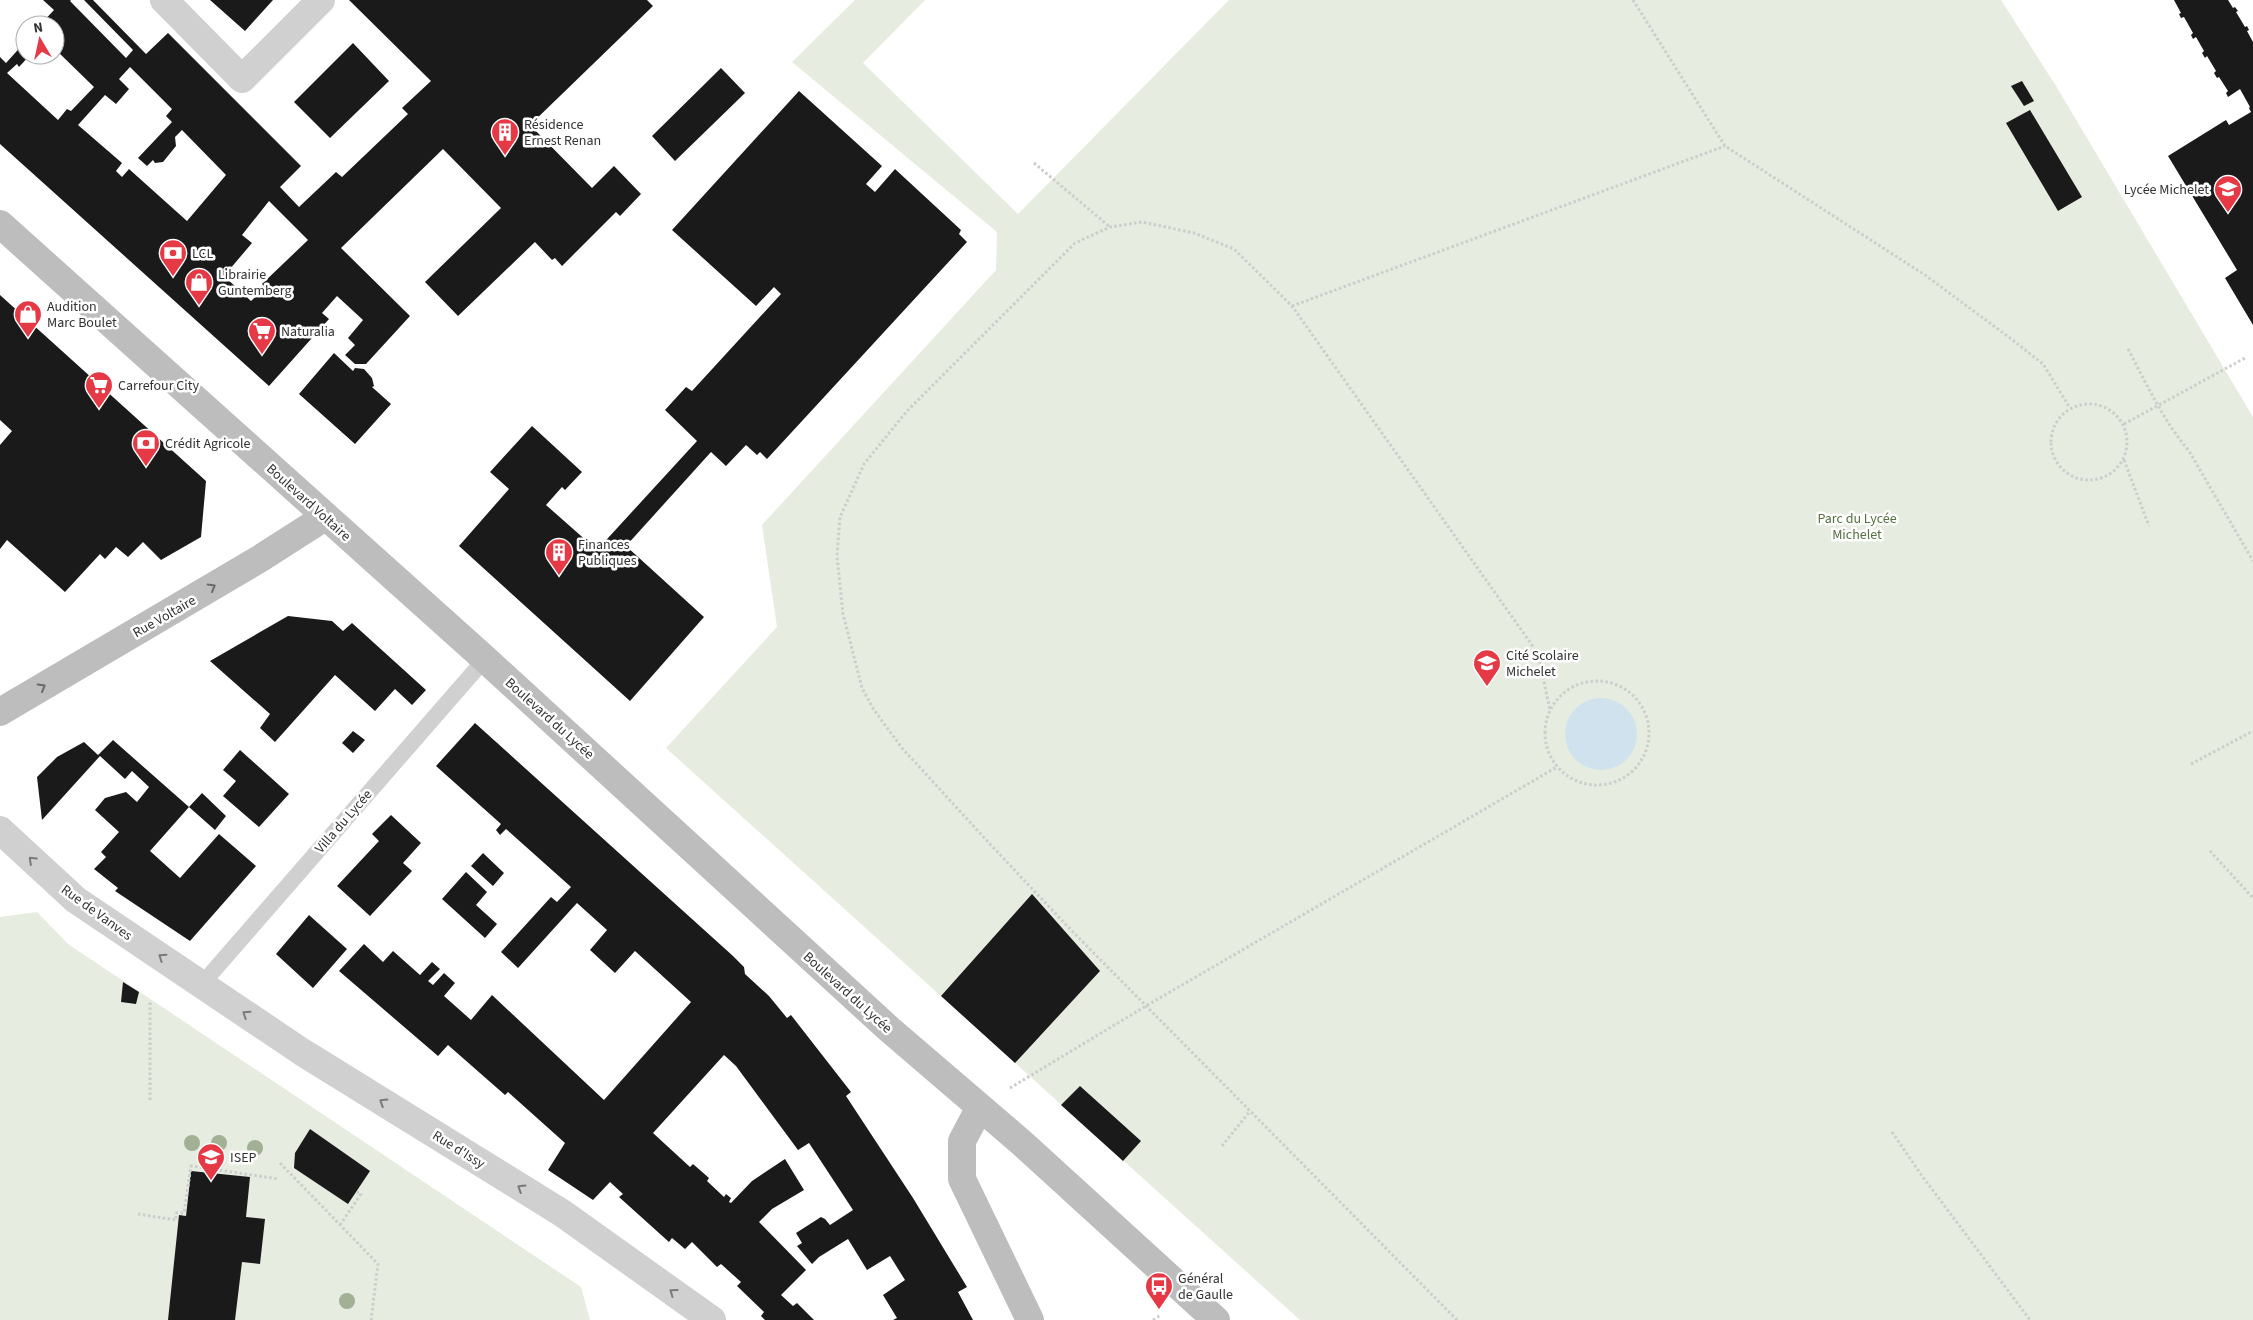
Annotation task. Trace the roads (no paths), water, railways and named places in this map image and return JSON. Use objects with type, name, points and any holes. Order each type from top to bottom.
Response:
[{"type":"main road","name":"Boulevard Voltaire","points":[[0,224],[485,658]]},
{"type":"main road","name":"Rue Voltaire","points":[[0,712],[261,558],[326,517]]},
{"type":"main road","name":"Boulevard du Lycée","points":[[485,658],[888,1029],[980,1107],[1216,1320]]},
{"type":"main road","points":[[980,1107],[962,1141],[962,1179],[1030,1320]]},
{"type":"street","points":[[164,0],[242,79],[320,0]]},
{"type":"street","name":"Rue de Vanves","points":[[0,830],[76,900],[202,984]]},
{"type":"street","name":"Rue d'Issy","points":[[202,984],[302,1052],[562,1213],[712,1320]]},
{"type":"lane","name":"Villa du Lycée","points":[[202,984],[485,658]]},
{"type":"water","points":[[1601,698],[1621,704],[1631,714],[1637,734],[1631,754],[1621,764],[1601,770],[1581,764],[1571,754],[1565,734],[1571,714],[1581,704]]},
{"type":"place","name":"Résidence Ernest Renan","points":[[505,156]]},
{"type":"place","name":"Lycée Michelet","points":[[2228,213]]},
{"type":"place","name":"LCL","points":[[173,277]]},
{"type":"place","name":"Librairie Guntemberg","points":[[199,306]]},
{"type":"place","name":"Audition Marc Boulet","points":[[28,338]]},
{"type":"place","name":"Naturalia","points":[[262,355]]},
{"type":"place","name":"Carrefour City","points":[[99,409]]},
{"type":"place","name":"Crédit Agricole","points":[[146,467]]},
{"type":"place","name":"Finances Publiques","points":[[559,576]]},
{"type":"place","name":"Cité Scolaire Michelet","points":[[1487,687]]},
{"type":"place","name":"ISEP","points":[[211,1181]]},
{"type":"place","name":"Général de Gaulle","points":[[1159,1310]]},
{"type":"park label","name":"Parc du Lycée Michelet","points":[[1857,526]]}]
